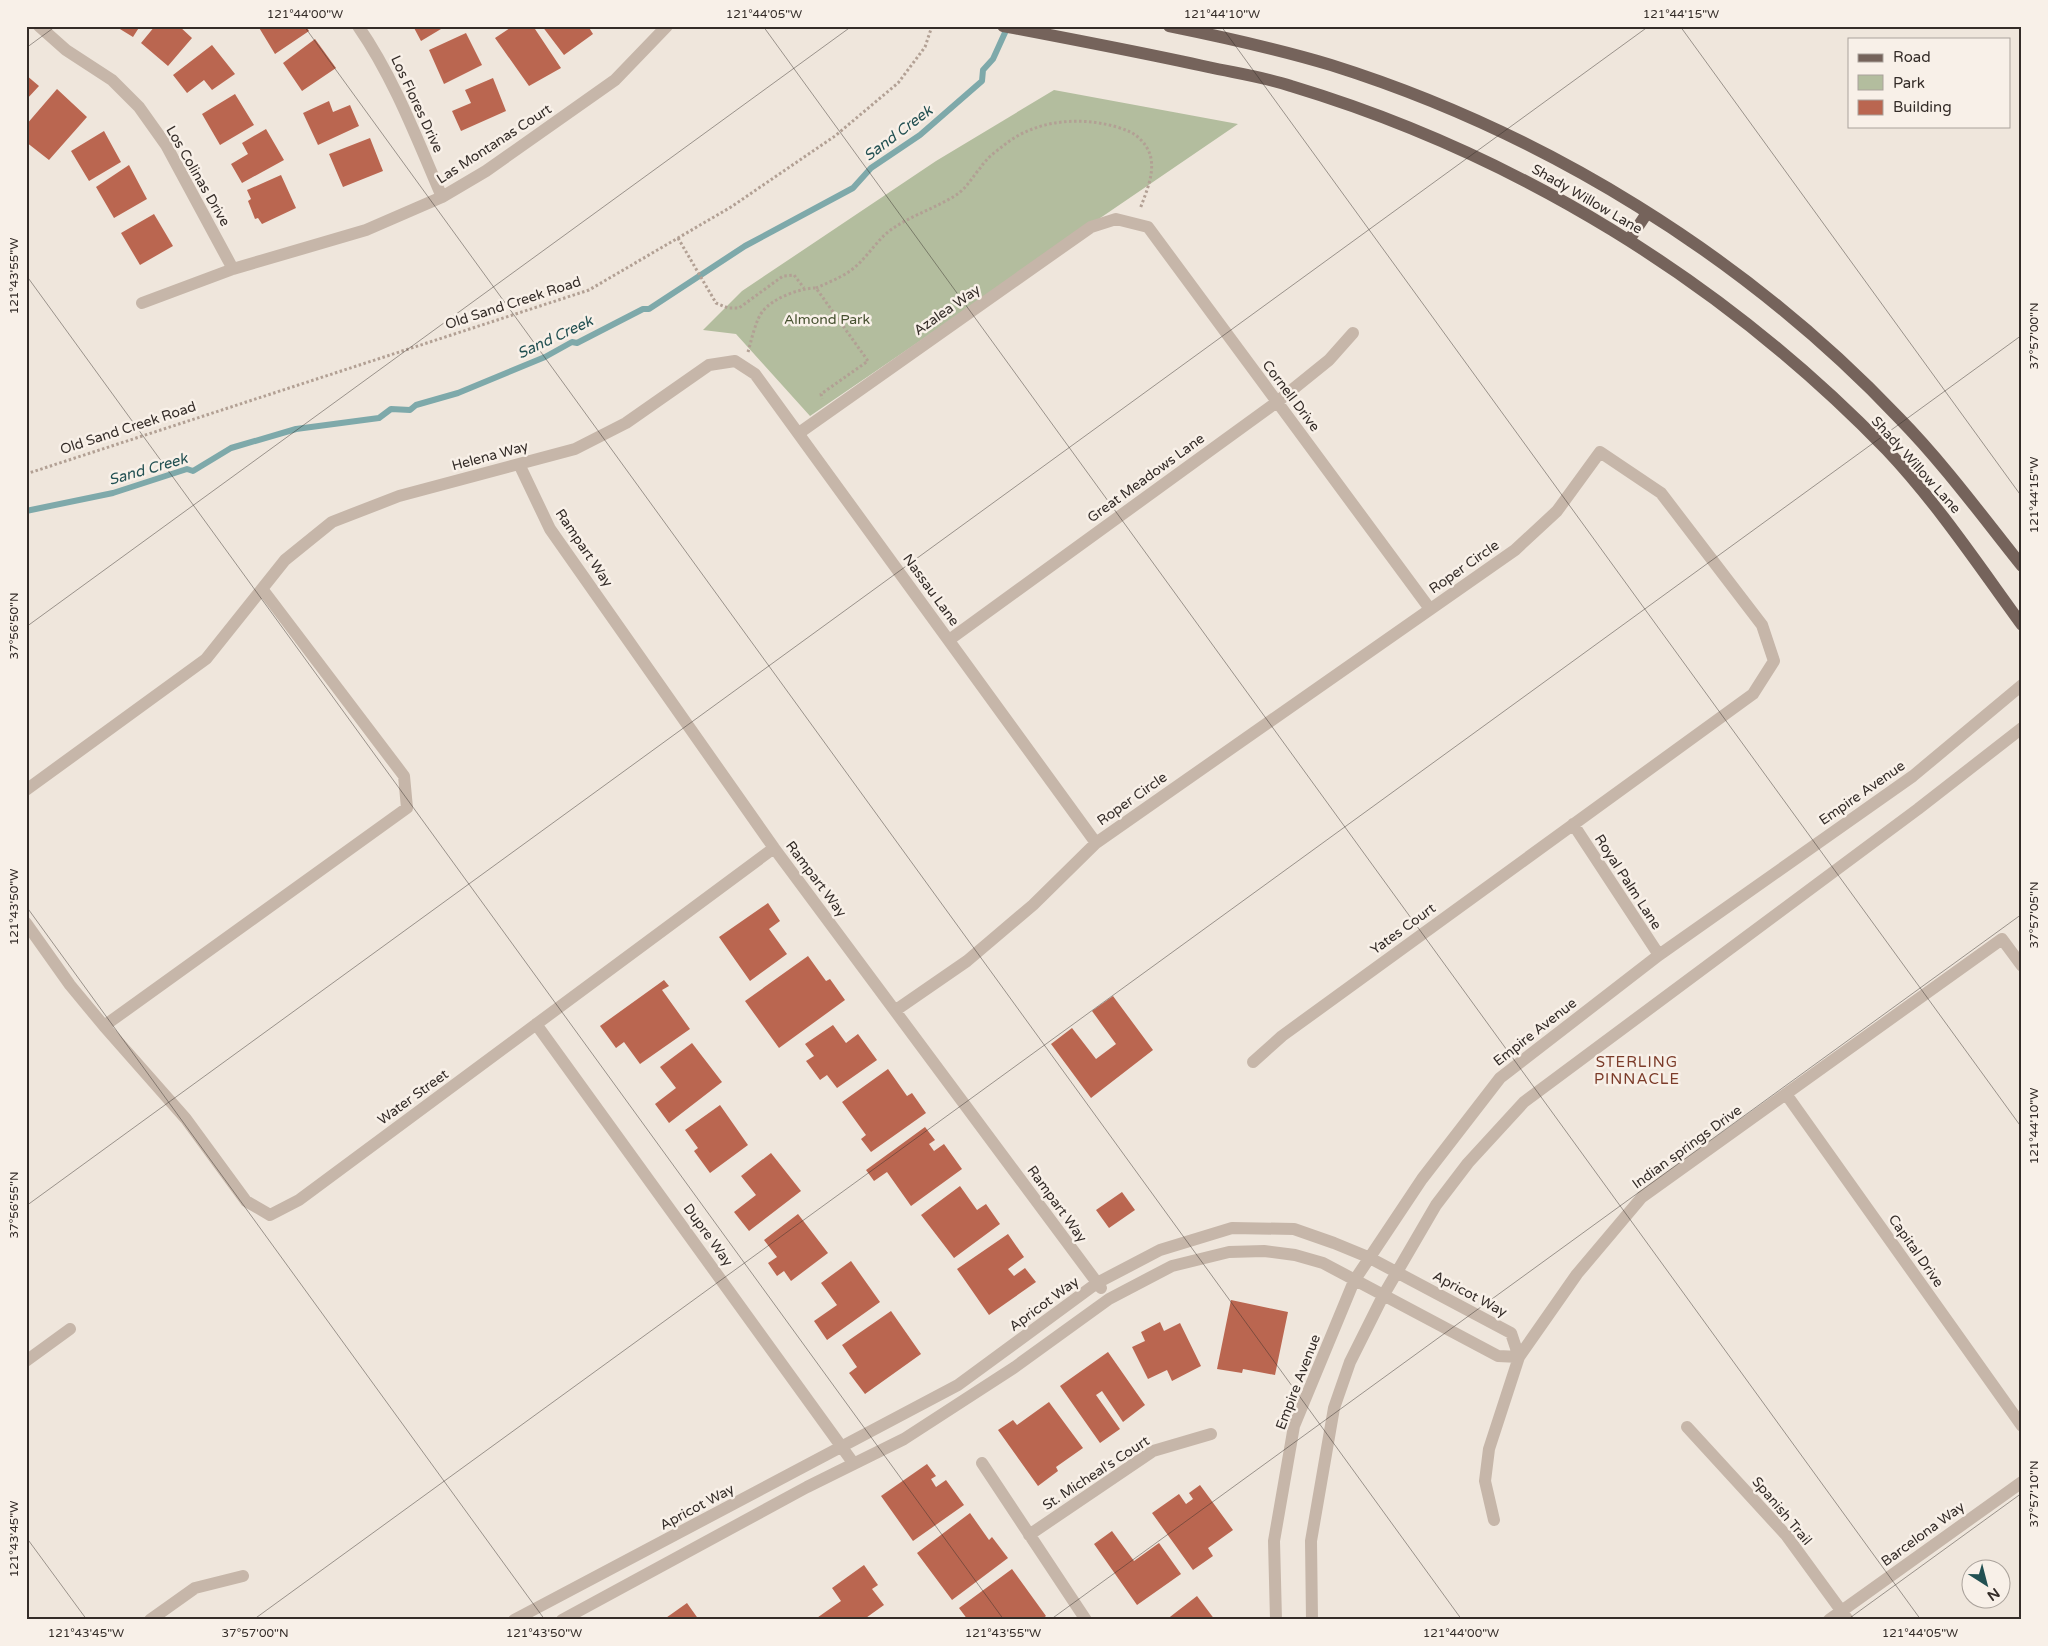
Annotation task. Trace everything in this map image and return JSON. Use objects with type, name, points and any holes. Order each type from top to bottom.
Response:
[{"type":"main road","name":"Shady Willow Lane","points":[[1003,26],[1289,85],[1394,120],[1486,160],[1577,208],[1629,240],[1748,325],[1814,379],[1888,452],[1948,523],[2022,625]]},
{"type":"main road","name":"Shady Willow Lane","points":[[1169,26],[1225,37],[1330,65],[1422,99],[1528,145],[1704,248],[1810,333],[1900,418],[1966,495],[2022,566]]},
{"type":"main road","points":[[1629,240],[1646,213]]},
{"type":"street","name":"Los Colinas Drive","points":[[40,26],[66,50],[112,80],[139,107],[170,153],[233,269]]},
{"type":"street","name":"Los Flores Drive","points":[[358,26],[375,51],[413,129],[442,197]]},
{"type":"street","name":"Las Montanas Court","points":[[142,303],[233,269],[366,230],[442,197],[486,171],[615,80],[666,26]]},
{"type":"street","name":"Cornell Drive","points":[[1116,219],[1148,227],[1430,609]]},
{"type":"street","name":"Azalea Way","points":[[798,433],[1091,227],[1116,219]]},
{"type":"street","name":"Great Meadows Lane","points":[[949,640],[1277,402],[1329,360],[1353,333]]},
{"type":"street","name":"Nassau Lane","points":[[740,364],[756,374],[1096,843]]},
{"type":"street","name":"Helena Way","points":[[26,790],[206,659],[263,590],[285,560],[332,522],[398,496],[575,449],[626,423],[709,365],[740,364]]},
{"type":"street","name":"Roper Circle","points":[[896,1010],[966,961],[1033,905],[1096,843],[1515,550],[1558,511],[1600,452],[1660,493],[1762,625],[1774,661],[1753,694],[1573,824]]},
{"type":"street","name":"Rampart Way","points":[[519,464],[550,529],[774,848],[1109,1299]]},
{"type":"street","points":[[26,923],[70,986],[104,1026],[407,808],[404,776],[263,590]]},
{"type":"street","name":"Empire Avenue","points":[[1276,1620],[1274,1541],[1294,1426],[1354,1281],[1368,1257],[1422,1178],[1500,1078],[1659,956],[1913,776],[2022,686]]},
{"type":"street","points":[[1312,1620],[1311,1541],[1334,1408],[1350,1362],[1383,1296],[1436,1205],[1457,1177],[1524,1102],[1918,809],[2022,728]]},
{"type":"street","name":"Royal Palm Lane","points":[[1573,824],[1659,956]]},
{"type":"street","name":"Yates Court","points":[[1253,1062],[1282,1036],[1573,824]]},
{"type":"street","name":"Water Street","points":[[104,1026],[186,1119],[246,1201],[270,1215],[298,1200],[774,848]]},
{"type":"street","name":"Indian springs Drive","points":[[1494,1520],[1485,1481],[1489,1448],[1519,1357],[1576,1274],[1642,1197],[2002,939],[2022,966]]},
{"type":"street","name":"Dupre Way","points":[[536,1024],[854,1464]]},
{"type":"street","name":"Capital Drive","points":[[1786,1094],[2022,1426]]},
{"type":"street","name":"Apricot Way","points":[[514,1620],[958,1385],[1097,1283],[1160,1250],[1232,1228],[1294,1229],[1368,1257],[1511,1333],[1519,1357]]},
{"type":"street","points":[[562,1620],[576,1617],[807,1487],[904,1439],[957,1407],[1109,1299],[1172,1266],[1229,1252],[1264,1251],[1296,1255],[1323,1263],[1498,1356],[1519,1357]]},
{"type":"street","points":[[26,1361],[70,1329]]},
{"type":"street","name":"Spanish Trail","points":[[1687,1427],[1786,1535],[1844,1615]]},
{"type":"street","name":"St. Micheal's Court","points":[[1030,1535],[1153,1451],[1211,1434]]},
{"type":"street","points":[[982,1463],[1086,1620]]},
{"type":"street","name":"Barcelona Way","points":[[1830,1620],[1844,1615],[2022,1482]]},
{"type":"street","points":[[150,1620],[195,1588],[243,1576]]},
{"type":"street","points":[[562,1594],[576,1617]]},
{"type":"path","name":"Old Sand Creek Road","points":[[26,474],[590,290],[730,207],[834,136],[898,84],[925,46],[932,26]]},
{"type":"path","points":[[740,364],[762,311],[783,297],[804,288],[816,288],[850,272],[871,251],[879,238],[894,227],[957,194],[1004,145],[1021,134],[1046,124],[1094,121],[1134,133],[1147,146],[1153,163],[1150,182],[1134,224]]},
{"type":"path","points":[[678,238],[716,303],[728,308],[738,308],[783,276],[794,275],[804,288]]},
{"type":"path","points":[[816,288],[868,361],[821,394],[826,413]]},
{"type":"green space","name":"Almond Park","points":[[1054,90],[1238,124],[810,416],[736,334],[703,330],[742,291],[936,161]]},
{"type":"building","points":[[115,26],[140,26],[133,37]]},
{"type":"building","points":[[155,26],[179,26],[192,38],[168,66],[141,43]]},
{"type":"building","points":[[258,26],[306,26],[309,31],[275,54]]},
{"type":"building","points":[[413,26],[446,26],[421,41]]},
{"type":"building","points":[[513,26],[533,26],[561,68],[529,86],[495,38]]},
{"type":"building","points":[[542,26],[588,26],[593,34],[564,55]]},
{"type":"building","points":[[466,33],[482,65],[444,84],[429,50]]},
{"type":"building","points":[[315,39],[336,68],[302,91],[283,63]]},
{"type":"building","points":[[212,45],[235,74],[212,90],[204,80],[187,93],[173,75]]},
{"type":"building","points":[[26,75],[39,86],[26,100]]},
{"type":"building","points":[[493,78],[506,111],[461,131],[452,111],[471,103],[465,90]]},
{"type":"building","points":[[57,89],[87,117],[49,160],[26,142],[26,125]]},
{"type":"building","points":[[235,94],[254,125],[220,145],[202,114]]},
{"type":"building","points":[[329,101],[333,112],[350,105],[359,126],[318,145],[303,113]]},
{"type":"building","points":[[266,129],[284,160],[242,183],[231,164],[248,154],[242,143]]},
{"type":"building","points":[[104,131],[121,162],[89,181],[71,151]]},
{"type":"building","points":[[370,138],[383,171],[343,187],[329,154]]},
{"type":"building","points":[[129,165],[147,199],[114,218],[96,187]]},
{"type":"building","points":[[281,175],[296,208],[262,224],[258,218],[255,219],[248,201],[251,199],[247,190]]},
{"type":"building","points":[[154,214],[173,246],[140,265],[121,233]]},
{"type":"building","points":[[768,903],[780,921],[769,929],[787,954],[750,981],[719,937]]},
{"type":"building","points":[[808,956],[826,981],[830,979],[845,1000],[779,1048],[745,1001]]},
{"type":"building","points":[[664,980],[669,986],[662,990],[690,1029],[640,1064],[624,1042],[616,1048],[600,1026]]},
{"type":"building","points":[[1113,996],[1153,1050],[1091,1098],[1051,1044],[1072,1028],[1096,1059],[1116,1044],[1092,1011]]},
{"type":"building","points":[[833,1025],[846,1043],[858,1034],[877,1060],[837,1088],[827,1075],[820,1080],[806,1061],[814,1056],[805,1044]]},
{"type":"building","points":[[692,1043],[722,1082],[669,1123],[655,1104],[676,1088],[660,1067]]},
{"type":"building","points":[[888,1069],[907,1096],[912,1093],[926,1113],[871,1152],[861,1139],[866,1135],[842,1102]]},
{"type":"building","points":[[720,1105],[748,1145],[710,1173],[694,1151],[698,1148],[685,1130]]},
{"type":"building","points":[[925,1127],[935,1140],[929,1144],[934,1151],[944,1144],[962,1169],[911,1206],[887,1172],[874,1181],[866,1170]]},
{"type":"building","points":[[771,1153],[801,1191],[749,1231],[734,1212],[756,1195],[741,1176]]},
{"type":"building","points":[[960,1186],[977,1210],[986,1204],[1000,1224],[954,1258],[921,1215]]},
{"type":"building","points":[[1122,1192],[1135,1210],[1109,1228],[1096,1210]]},
{"type":"building","points":[[798,1214],[828,1253],[791,1281],[784,1271],[777,1276],[768,1263],[777,1257],[764,1240]]},
{"type":"building","points":[[1008,1234],[1024,1257],[1008,1269],[1014,1276],[1025,1268],[1036,1282],[989,1315],[957,1269]]},
{"type":"building","points":[[851,1261],[880,1302],[827,1340],[814,1321],[837,1305],[821,1283]]},
{"type":"building","points":[[1231,1300],[1288,1312],[1275,1375],[1243,1369],[1242,1373],[1217,1369]]},
{"type":"building","points":[[891,1311],[921,1354],[865,1394],[849,1373],[857,1367],[842,1345]]},
{"type":"building","points":[[1160,1322],[1164,1331],[1180,1323],[1201,1366],[1172,1381],[1167,1370],[1148,1379],[1132,1347],[1145,1341],[1141,1332]]},
{"type":"building","points":[[1108,1352],[1145,1405],[1123,1422],[1102,1391],[1096,1395],[1120,1429],[1100,1443],[1060,1386]]},
{"type":"building","points":[[1049,1402],[1083,1448],[1056,1467],[1058,1471],[1038,1486],[998,1430],[1013,1420],[1017,1425]]},
{"type":"building","points":[[927,1464],[936,1476],[931,1479],[936,1487],[946,1480],[964,1505],[913,1541],[881,1496]]},
{"type":"building","points":[[1200,1485],[1233,1530],[1208,1548],[1213,1556],[1193,1570],[1152,1513],[1179,1494],[1186,1504],[1193,1499],[1189,1493]]},
{"type":"building","points":[[970,1513],[989,1540],[992,1537],[1008,1558],[952,1600],[917,1553]]},
{"type":"building","points":[[1112,1531],[1134,1561],[1159,1543],[1181,1574],[1137,1605],[1094,1544]]},
{"type":"building","points":[[864,1565],[878,1585],[872,1589],[884,1605],[863,1620],[814,1620],[841,1601],[832,1588]]},
{"type":"building","points":[[1012,1569],[1046,1616],[1041,1620],[976,1620],[974,1617],[968,1620],[959,1608]]},
{"type":"building","points":[[1197,1596],[1215,1620],[1166,1620]]},
{"type":"building","points":[[687,1603],[699,1620],[663,1620]]},
{"type":"waterway","name":"Sand Creek","points":[[26,511],[113,493],[187,469],[193,471],[231,448],[296,429],[379,418],[391,409],[410,410],[416,405],[458,393],[545,357],[572,342],[577,343],[643,309],[649,309],[745,246],[853,188],[871,168],[920,135],[982,81],[983,70],[993,59],[1008,26]]},
{"type":"district","name":"STERLING PINNACLE","points":[[1637,1070]]}]
